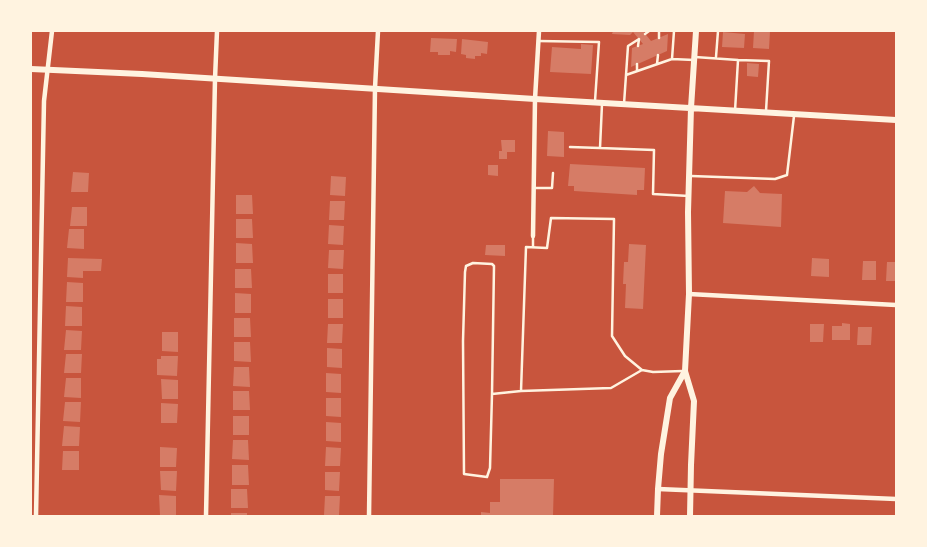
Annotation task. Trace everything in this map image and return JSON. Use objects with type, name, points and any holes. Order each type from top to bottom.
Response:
[{"type":"main road","points":[[690,516],[694,401],[685,371],[689,294],[691,108],[696,31]]},
{"type":"main road","points":[[31,69],[142,74],[896,120]]},
{"type":"main road","points":[[658,516],[661,454],[670,398],[685,371]]},
{"type":"street","points":[[36,516],[44,101],[52,31]]},
{"type":"street","points":[[206,516],[217,31]]},
{"type":"street","points":[[369,516],[375,88],[378,31]]},
{"type":"street","points":[[533,236],[538,31]]},
{"type":"street","points":[[689,294],[896,304]]},
{"type":"street","points":[[658,489],[896,499]]},
{"type":"lane","points":[[645,34],[649,31]]},
{"type":"lane","points":[[659,31],[659,38]]},
{"type":"lane","points":[[672,59],[674,31]]},
{"type":"lane","points":[[716,58],[718,31]]},
{"type":"lane","points":[[624,104],[628,46],[639,38],[638,46]]},
{"type":"lane","points":[[538,41],[599,42],[600,148]]},
{"type":"lane","points":[[657,64],[658,55]]},
{"type":"lane","points":[[626,75],[672,59],[716,58],[769,61],[766,113]]},
{"type":"lane","points":[[735,111],[738,60]]},
{"type":"lane","points":[[637,64],[637,71]]},
{"type":"lane","points":[[689,176],[775,180],[788,175],[794,115]]},
{"type":"lane","points":[[570,147],[654,150],[653,194],[689,196]]},
{"type":"lane","points":[[534,188],[552,188],[553,173]]},
{"type":"lane","points":[[521,391],[526,247],[548,248],[551,218],[614,219],[612,336],[625,356],[642,370],[653,372],[685,371]]},
{"type":"lane","points":[[532,247],[533,236]]},
{"type":"lane","points":[[473,263],[492,264],[494,266],[492,394],[490,468],[487,477],[464,474],[463,340],[465,272],[466,266],[473,263]]},
{"type":"lane","points":[[492,394],[521,391],[611,388],[642,370]]},
{"type":"building","points":[[613,31],[643,31],[651,41],[668,34],[667,51],[631,67],[632,48],[643,44],[633,32],[630,35],[612,34]]},
{"type":"building","points":[[754,31],[770,31],[769,49],[753,48]]},
{"type":"building","points":[[723,32],[745,34],[744,48],[722,47]]},
{"type":"building","points":[[431,38],[457,39],[456,52],[450,51],[450,55],[438,55],[438,52],[430,52]]},
{"type":"building","points":[[462,39],[488,42],[487,54],[481,53],[481,56],[475,56],[475,59],[466,58],[466,55],[461,54]]},
{"type":"building","points":[[581,44],[593,45],[591,74],[550,72],[552,47],[581,49]]},
{"type":"building","points":[[747,63],[759,64],[758,77],[747,76]]},
{"type":"building","points":[[548,131],[564,132],[564,157],[547,156]]},
{"type":"building","points":[[501,140],[515,140],[515,152],[507,152],[507,159],[499,159],[499,151],[502,151]]},
{"type":"building","points":[[570,164],[645,168],[644,190],[637,190],[637,195],[574,191],[574,186],[568,186]]},
{"type":"building","points":[[488,165],[498,165],[498,176],[488,175]]},
{"type":"building","points":[[73,172],[89,173],[88,192],[71,192]]},
{"type":"building","points":[[331,176],[346,177],[345,196],[330,195]]},
{"type":"building","points":[[754,186],[760,193],[782,194],[781,227],[723,223],[725,191],[747,192]]},
{"type":"building","points":[[236,195],[252,195],[253,214],[236,214]]},
{"type":"building","points":[[330,201],[345,201],[344,220],[329,220]]},
{"type":"building","points":[[72,207],[87,207],[87,226],[70,226]]},
{"type":"building","points":[[236,219],[252,219],[253,238],[236,238]]},
{"type":"building","points":[[329,225],[344,226],[343,245],[328,244]]},
{"type":"building","points":[[69,229],[84,229],[84,249],[67,248]]},
{"type":"building","points":[[236,243],[252,244],[253,263],[236,263]]},
{"type":"building","points":[[629,244],[646,245],[643,309],[625,308],[626,284],[623,284],[624,262],[628,262]]},
{"type":"building","points":[[486,245],[505,245],[505,256],[485,255]]},
{"type":"building","points":[[329,250],[344,250],[343,269],[328,268]]},
{"type":"building","points":[[68,258],[102,259],[101,271],[83,271],[83,278],[67,277]]},
{"type":"building","points":[[812,258],[829,259],[829,277],[811,276]]},
{"type":"building","points":[[863,261],[876,261],[876,280],[862,280]]},
{"type":"building","points":[[887,262],[896,262],[896,281],[886,281]]},
{"type":"building","points":[[235,269],[251,269],[252,288],[235,288]]},
{"type":"building","points":[[328,274],[343,274],[343,293],[328,293]]},
{"type":"building","points":[[67,282],[83,283],[83,302],[66,302]]},
{"type":"building","points":[[235,293],[251,294],[251,313],[235,313]]},
{"type":"building","points":[[328,299],[343,299],[343,318],[328,318]]},
{"type":"building","points":[[66,306],[82,307],[82,326],[65,326]]},
{"type":"building","points":[[234,318],[250,318],[251,337],[234,337]]},
{"type":"building","points":[[842,323],[850,324],[850,340],[832,340],[832,326],[842,326]]},
{"type":"building","points":[[328,324],[343,324],[342,343],[327,343]]},
{"type":"building","points":[[810,324],[824,324],[823,342],[810,342]]},
{"type":"building","points":[[858,327],[872,327],[871,345],[857,345]]},
{"type":"building","points":[[66,330],[82,331],[81,350],[64,350]]},
{"type":"building","points":[[162,332],[178,332],[178,352],[162,351]]},
{"type":"building","points":[[234,342],[250,342],[251,362],[234,361]]},
{"type":"building","points":[[327,348],[342,349],[342,368],[327,367]]},
{"type":"building","points":[[66,354],[82,354],[81,373],[64,373]]},
{"type":"building","points":[[161,356],[178,356],[177,376],[157,375],[157,359],[161,359]]},
{"type":"building","points":[[234,367],[249,367],[250,387],[233,386]]},
{"type":"building","points":[[326,373],[341,374],[341,393],[326,392]]},
{"type":"building","points":[[66,378],[81,378],[81,398],[64,397]]},
{"type":"building","points":[[161,379],[178,380],[178,399],[162,399]]},
{"type":"building","points":[[233,391],[249,391],[250,410],[233,410]]},
{"type":"building","points":[[326,398],[341,398],[341,417],[326,416]]},
{"type":"building","points":[[65,402],[81,402],[80,422],[63,421]]},
{"type":"building","points":[[161,403],[178,404],[177,423],[161,423]]},
{"type":"building","points":[[233,416],[249,416],[249,435],[233,435]]},
{"type":"building","points":[[326,422],[341,423],[341,442],[326,441]]},
{"type":"building","points":[[64,426],[80,427],[79,446],[62,446]]},
{"type":"building","points":[[233,440],[248,440],[249,460],[232,459]]},
{"type":"building","points":[[160,447],[177,448],[176,467],[160,467]]},
{"type":"building","points":[[326,447],[341,448],[340,466],[325,466]]},
{"type":"building","points":[[63,451],[79,451],[79,470],[62,470]]},
{"type":"building","points":[[232,465],[248,465],[249,485],[232,485]]},
{"type":"building","points":[[160,471],[177,471],[176,491],[161,490]]},
{"type":"building","points":[[325,472],[340,472],[339,491],[325,490]]},
{"type":"building","points":[[500,479],[554,479],[553,516],[481,516],[481,512],[490,513],[490,502],[500,502]]},
{"type":"building","points":[[231,489],[247,489],[248,508],[231,508]]},
{"type":"building","points":[[159,495],[176,496],[176,515],[160,515]]},
{"type":"building","points":[[325,496],[340,496],[339,515],[324,515]]},
{"type":"building","points":[[231,513],[247,513],[247,516],[231,516]]}]
